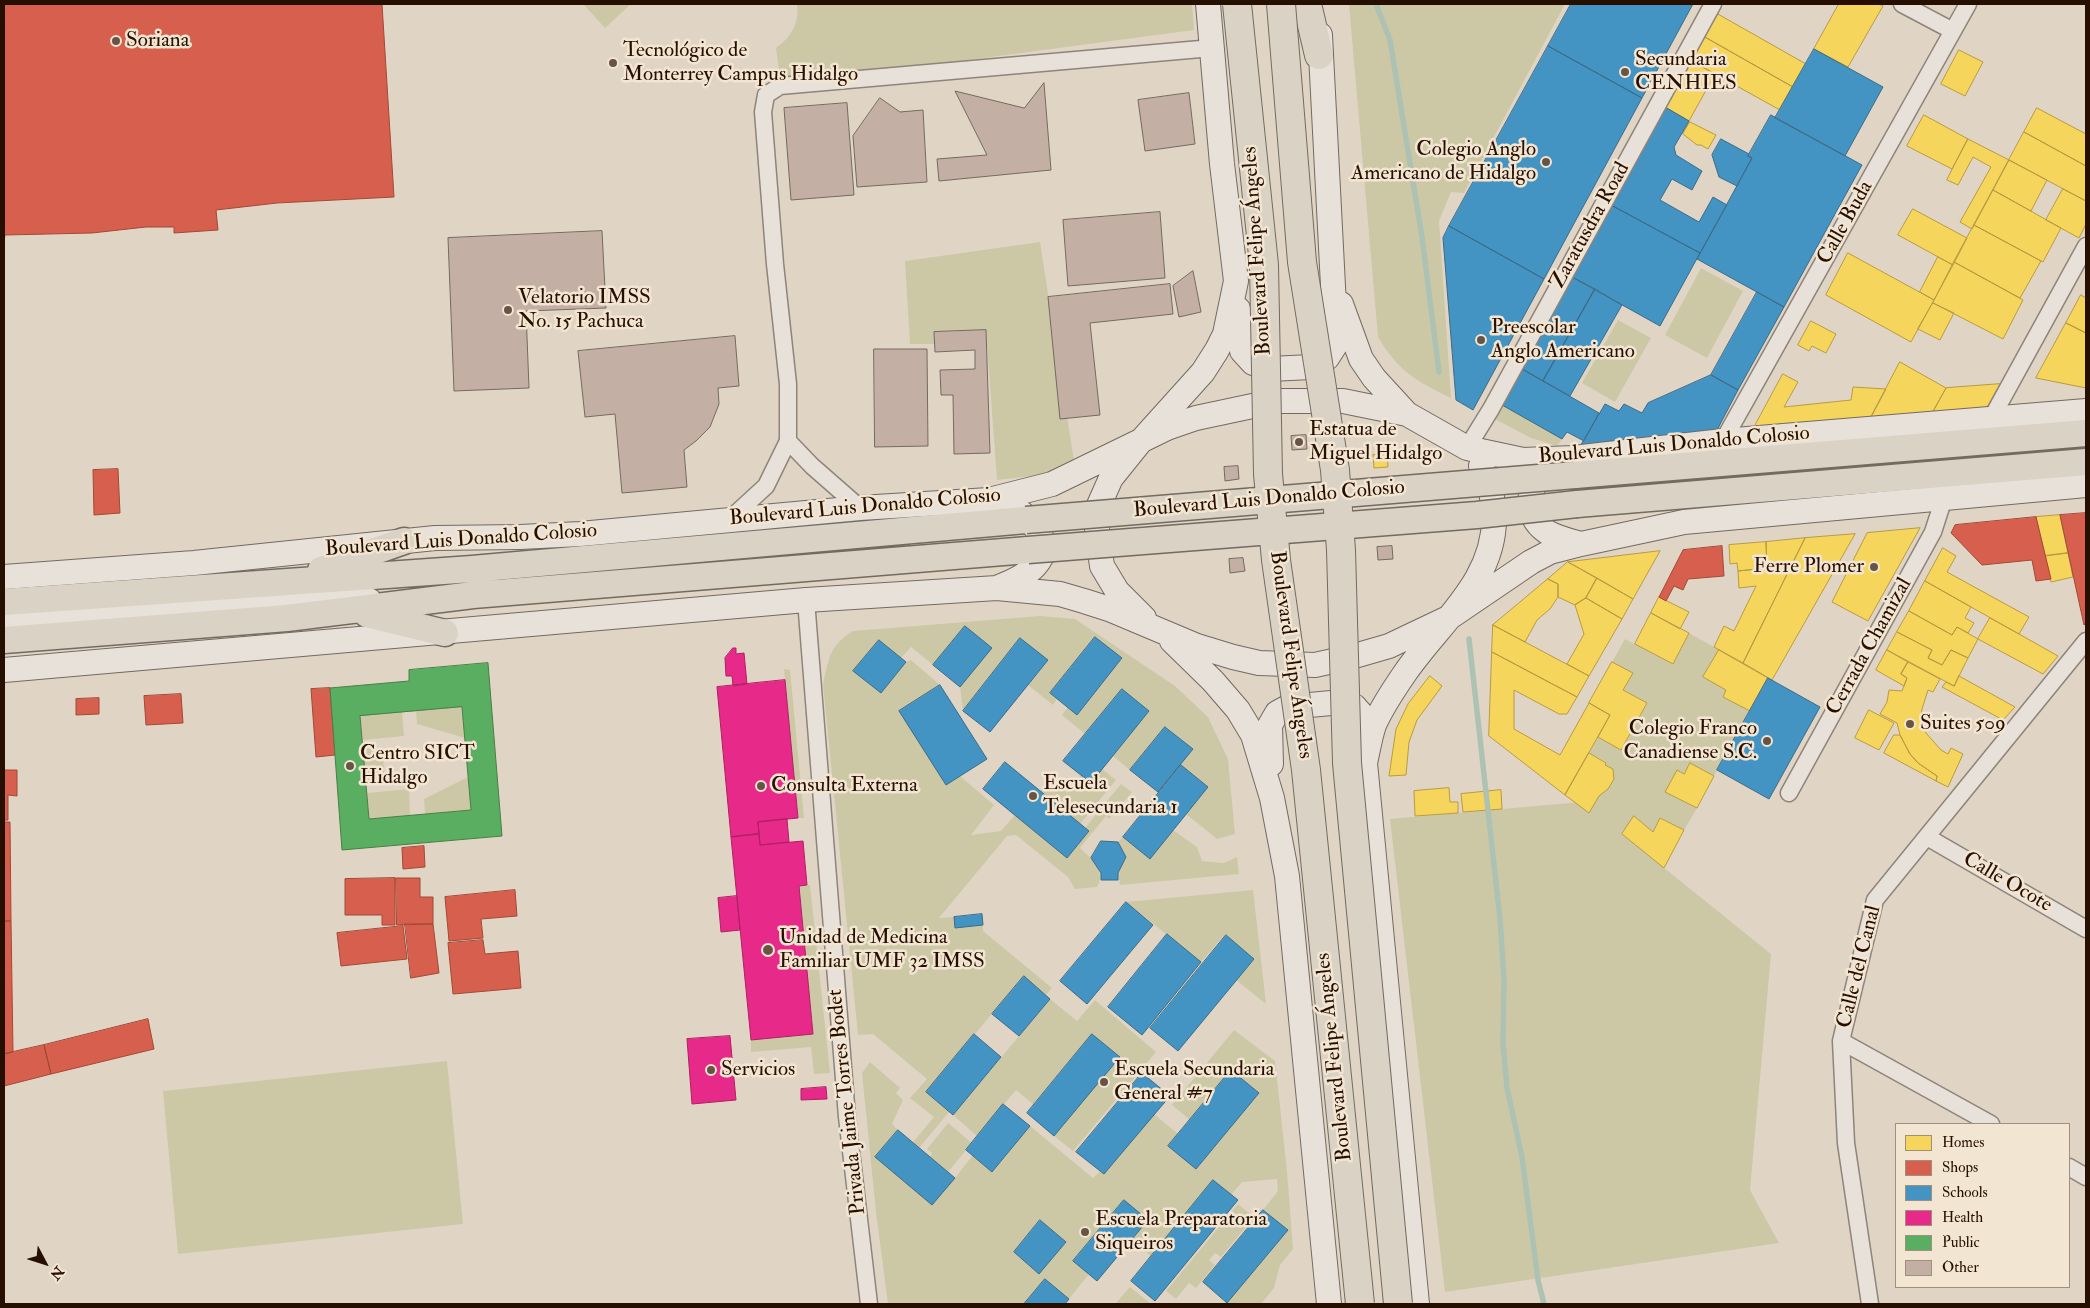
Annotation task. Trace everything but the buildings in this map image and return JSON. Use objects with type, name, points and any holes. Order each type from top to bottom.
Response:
[{"type":"highway","name":"Boulevard Felipe Ángeles","points":[[1237,4],[1264,265],[1268,474],[1276,560],[1306,770],[1360,1304]]},
{"type":"highway","name":"Boulevard Felipe Ángeles","points":[[1281,4],[1302,262],[1335,470],[1341,550],[1347,763],[1413,1304]]},
{"type":"highway","points":[[1307,4],[1319,55]]},
{"type":"main road","points":[[1208,4],[1222,164],[1242,350],[1253,364],[1270,369],[1311,367],[1327,358],[1336,344],[1334,282],[1319,55],[1320,4]]},
{"type":"main road","points":[[1236,281],[1225,334],[1218,350],[1198,378],[1140,442],[1111,478],[1099,505],[1096,530],[1102,566],[1117,591],[1136,612],[1188,655],[1238,710],[1253,735],[1272,798],[1287,876],[1329,1304]]},
{"type":"main road","points":[[1334,282],[1361,359],[1374,378],[1407,414]]},
{"type":"main road","name":"Boulevard Luis Donaldo Colosio","points":[[4,576],[194,563],[436,538],[580,534],[860,508],[989,500],[1052,484],[1140,442],[1196,418],[1276,401],[1343,401],[1407,414],[1467,448],[1523,460],[1573,458],[1723,441],[2086,411]]},
{"type":"main road","name":"Boulevard Luis Donaldo Colosio","points":[[4,602],[472,569],[1036,519],[2086,434]]},
{"type":"main road","points":[[1365,762],[1374,727],[1384,706],[1407,671],[1450,617],[1488,558],[1495,534],[1490,489],[1481,464],[1467,448]]},
{"type":"main road","points":[[1573,458],[1550,468],[1535,484],[1529,504],[1535,519],[1547,532],[1581,544]]},
{"type":"main road","name":"Boulevard Luis Donaldo Colosio","points":[[4,640],[287,618],[473,595],[1477,515],[1587,503],[2086,462]]},
{"type":"main road","points":[[4,670],[806,600],[997,588],[1060,594],[1109,608],[1197,646],[1259,663],[1314,665],[1351,658],[1390,646],[1450,617],[1525,565],[1550,552],[1581,544],[1684,522],[2086,485]]},
{"type":"main road","points":[[989,500],[1020,512],[1041,535],[1042,543],[1040,557],[1030,572],[997,588]]},
{"type":"main road","points":[[285,582],[404,541]]},
{"type":"main road","points":[[349,610],[445,633]]},
{"type":"main road","points":[[1272,798],[1270,725],[1278,713],[1288,707],[1342,702],[1354,706],[1362,715],[1365,733],[1365,762],[1413,1304]]},
{"type":"street","name":"Zaratusdra Road","points":[[1467,448],[1491,409],[1713,4]]},
{"type":"street","points":[[1902,4],[1953,31]]},
{"type":"street","name":"Calle Buda","points":[[1723,441],[1968,4]]},
{"type":"street","points":[[729,520],[766,486],[788,441],[788,384],[775,264],[762,112],[766,95],[780,86],[1212,48]]},
{"type":"street","points":[[1991,419],[2086,246]]},
{"type":"street","points":[[788,441],[812,466],[860,508]]},
{"type":"street","name":"Cerrada Chamizal","points":[[1789,793],[1933,532],[1944,498]]},
{"type":"street","points":[[4,623],[317,597],[432,600]]},
{"type":"street","name":"Privada Jaime Torres Bodet","points":[[806,600],[847,1117],[869,1304]]},
{"type":"street","name":"Calle del Canal","points":[[1870,1304],[1846,1143],[1841,1041],[1875,900],[2084,647]]},
{"type":"street","name":"Calle Ocote","points":[[1927,838],[2086,929]]},
{"type":"street","points":[[1841,1041],[1989,1123]]},
{"type":"street","points":[[2070,1168],[2086,1177]]},
{"type":"shaded area","points":[[583,4],[631,4],[605,28]]},
{"type":"shaded area","points":[[797,4],[1192,4],[1194,30],[781,85],[776,48],[793,29],[797,18]]},
{"type":"shaded area","points":[[1349,4],[1565,4],[1464,193],[1451,192],[1439,221],[1451,398],[1409,374],[1385,349],[1378,337]]},
{"type":"shaded area","points":[[1040,242],[1074,461],[1041,475],[997,480],[986,331],[934,332],[934,344],[910,344],[905,261]]},
{"type":"shaded area","points":[[1701,268],[1743,291],[1707,358],[1665,335]]},
{"type":"shaded area","points":[[1618,320],[1651,338],[1615,402],[1582,383]]},
{"type":"shaded area","points":[[1502,405],[1562,439],[1557,446],[1531,438],[1495,419]]},
{"type":"shaded area","points":[[1040,616],[1075,619],[1175,686],[1208,717],[1228,759],[1235,834],[1217,839],[1186,814],[1208,787],[1180,764],[1193,749],[1166,727],[1130,770],[1113,756],[1149,711],[1122,689],[1085,734],[1062,715],[1068,707],[1077,714],[1122,659],[1095,637],[1050,692],[1057,699],[1053,705],[1028,685],[1048,660],[1020,638],[963,711],[960,687],[991,648],[933,665],[911,647],[901,658],[879,640],[854,671],[881,693],[906,662],[911,660],[940,685],[899,711],[960,776],[994,805],[971,835],[1001,831],[1015,815],[1067,858],[1089,831],[1085,828],[1121,784],[1132,792],[1109,819],[1106,816],[1080,848],[1099,870],[1100,881],[1097,887],[1075,889],[1068,877],[1016,835],[1007,836],[939,918],[954,917],[956,928],[983,925],[983,931],[1052,988],[1046,995],[1023,977],[926,1092],[949,1112],[919,1148],[913,1142],[934,1117],[910,1098],[927,1079],[873,1034],[858,1035],[823,684],[831,653],[845,636],[853,631]]},
{"type":"shaded area","points":[[1689,633],[1719,650],[1703,677],[1726,690],[1723,697],[1750,711],[1714,776],[1690,763],[1684,774],[1677,770],[1666,792],[1697,808],[1684,830],[1661,818],[1653,832],[1634,816],[1622,834],[1771,954],[1750,1190],[1779,1243],[1445,1292],[1390,819],[1581,802],[1599,795],[1611,783],[1613,769],[1605,765],[1606,762],[1589,753],[1598,737],[1622,750],[1647,704],[1623,690],[1632,673],[1612,662],[1625,639],[1673,664]]},
{"type":"shaded area","points":[[784,669],[790,670],[804,818],[798,818]]},
{"type":"shaded area","points":[[462,707],[465,738],[417,724],[416,711]]},
{"type":"shaded area","points":[[402,712],[404,736],[362,740],[360,716]]},
{"type":"shaded area","points":[[382,748],[385,780],[366,782],[363,749]]},
{"type":"shaded area","points":[[1102,769],[1116,780],[1080,824],[1040,791],[1050,778],[1067,793],[1081,775]]},
{"type":"shaded area","points":[[468,777],[471,810],[425,814],[424,799]]},
{"type":"shaded area","points":[[409,789],[410,815],[369,819],[367,793]]},
{"type":"shaded area","points":[[1173,830],[1197,847],[1202,861],[1224,863],[1237,857],[1239,874],[1120,885],[1118,873],[1126,857],[1118,842],[1123,837],[1150,859]]},
{"type":"shaded area","points":[[810,885],[830,1073],[814,1074],[811,1047],[751,1052],[751,1040],[813,1034],[799,886]]},
{"type":"shaded area","points":[[1253,890],[1266,1004],[1236,980],[1254,959],[1225,934],[1201,962],[1126,902]]},
{"type":"shaded area","points":[[1050,999],[1077,1021],[1095,1000],[1156,1052],[1073,1151],[1054,1136],[1120,1057],[1093,1034],[1033,1104],[1016,1090],[977,1136],[953,1115]]},
{"type":"shaded area","points":[[1234,1030],[1275,1061],[1293,1249],[1280,1265],[1274,1288],[1261,1304],[1226,1304],[1288,1230],[1263,1210],[1278,1191],[1277,1179],[1242,1182],[1231,1195],[1151,1256],[1131,1240],[1148,1220],[1124,1200],[1073,1260],[1089,1274],[1069,1299],[1045,1279],[1024,1304],[888,1304],[876,1212],[862,1073],[870,1062],[900,1088],[896,1093],[903,1100],[892,1124],[898,1130],[875,1157],[955,1178],[973,1155],[993,1172],[1030,1126],[1093,1178],[1100,1171],[1104,1174],[1154,1114],[1178,1134],[1168,1146],[1196,1169],[1259,1093],[1231,1070],[1190,1120],[1172,1105]],"holes":[[[1040,1220],[1066,1242],[1039,1274],[1014,1252]]]},
{"type":"shaded area","points":[[447,1061],[463,1224],[178,1254],[163,1091]]},
{"type":"shaded area","points":[[948,1123],[972,1143],[948,1172],[930,1157],[932,1153],[927,1149]]},
{"type":"shaded area","points":[[1238,1204],[1254,1217],[1221,1257],[1215,1253],[1209,1260],[1215,1265],[1196,1288],[1189,1283],[1176,1299],[1166,1291]]},
{"type":"shaded area","points":[[1130,1287],[1151,1304],[1115,1304]]},
{"type":"waterway","points":[[1376,4],[1390,40],[1422,237],[1439,372]]},
{"type":"waterway","points":[[1469,639],[1500,919],[1504,979],[1503,1044],[1507,1088],[1522,1157],[1538,1280],[1544,1304]]},
{"type":"place","name":"Soriana","points":[[116,41]]},
{"type":"place","name":"Tecnológico de Monterrey Campus Hidalgo","points":[[613,63]]},
{"type":"place","name":"Secundaria CENHIES","points":[[1625,72]]},
{"type":"place","name":"Colegio Anglo Americano de Hidalgo","points":[[1546,162]]},
{"type":"place","name":"Velatorio IMSS No. 15 Pachuca","points":[[508,310]]},
{"type":"place","name":"Preescolar Anglo Americano","points":[[1481,340]]},
{"type":"place","name":"Estatua de Miguel Hidalgo","points":[[1299,442]]},
{"type":"place","name":"Ferre Plomer","points":[[1874,567]]},
{"type":"place","name":"Suites 509","points":[[1910,724]]},
{"type":"place","name":"Colegio Franco Canadiense S.C.","points":[[1767,741]]},
{"type":"place","name":"Centro SICT Hidalgo","points":[[350,766]]},
{"type":"place","name":"Consulta Externa","points":[[761,786]]},
{"type":"place","name":"Escuela Telesecundaria 1","points":[[1033,796]]},
{"type":"place","name":"Unidad de Medicina Familiar UMF 32 IMSS","points":[[768,950]]},
{"type":"place","name":"Servicios","points":[[711,1070]]},
{"type":"place","name":"Escuela Secundaria General #7","points":[[1104,1082]]},
{"type":"place","name":"Escuela Preparatoria Siqueiros","points":[[1085,1232]]}]
